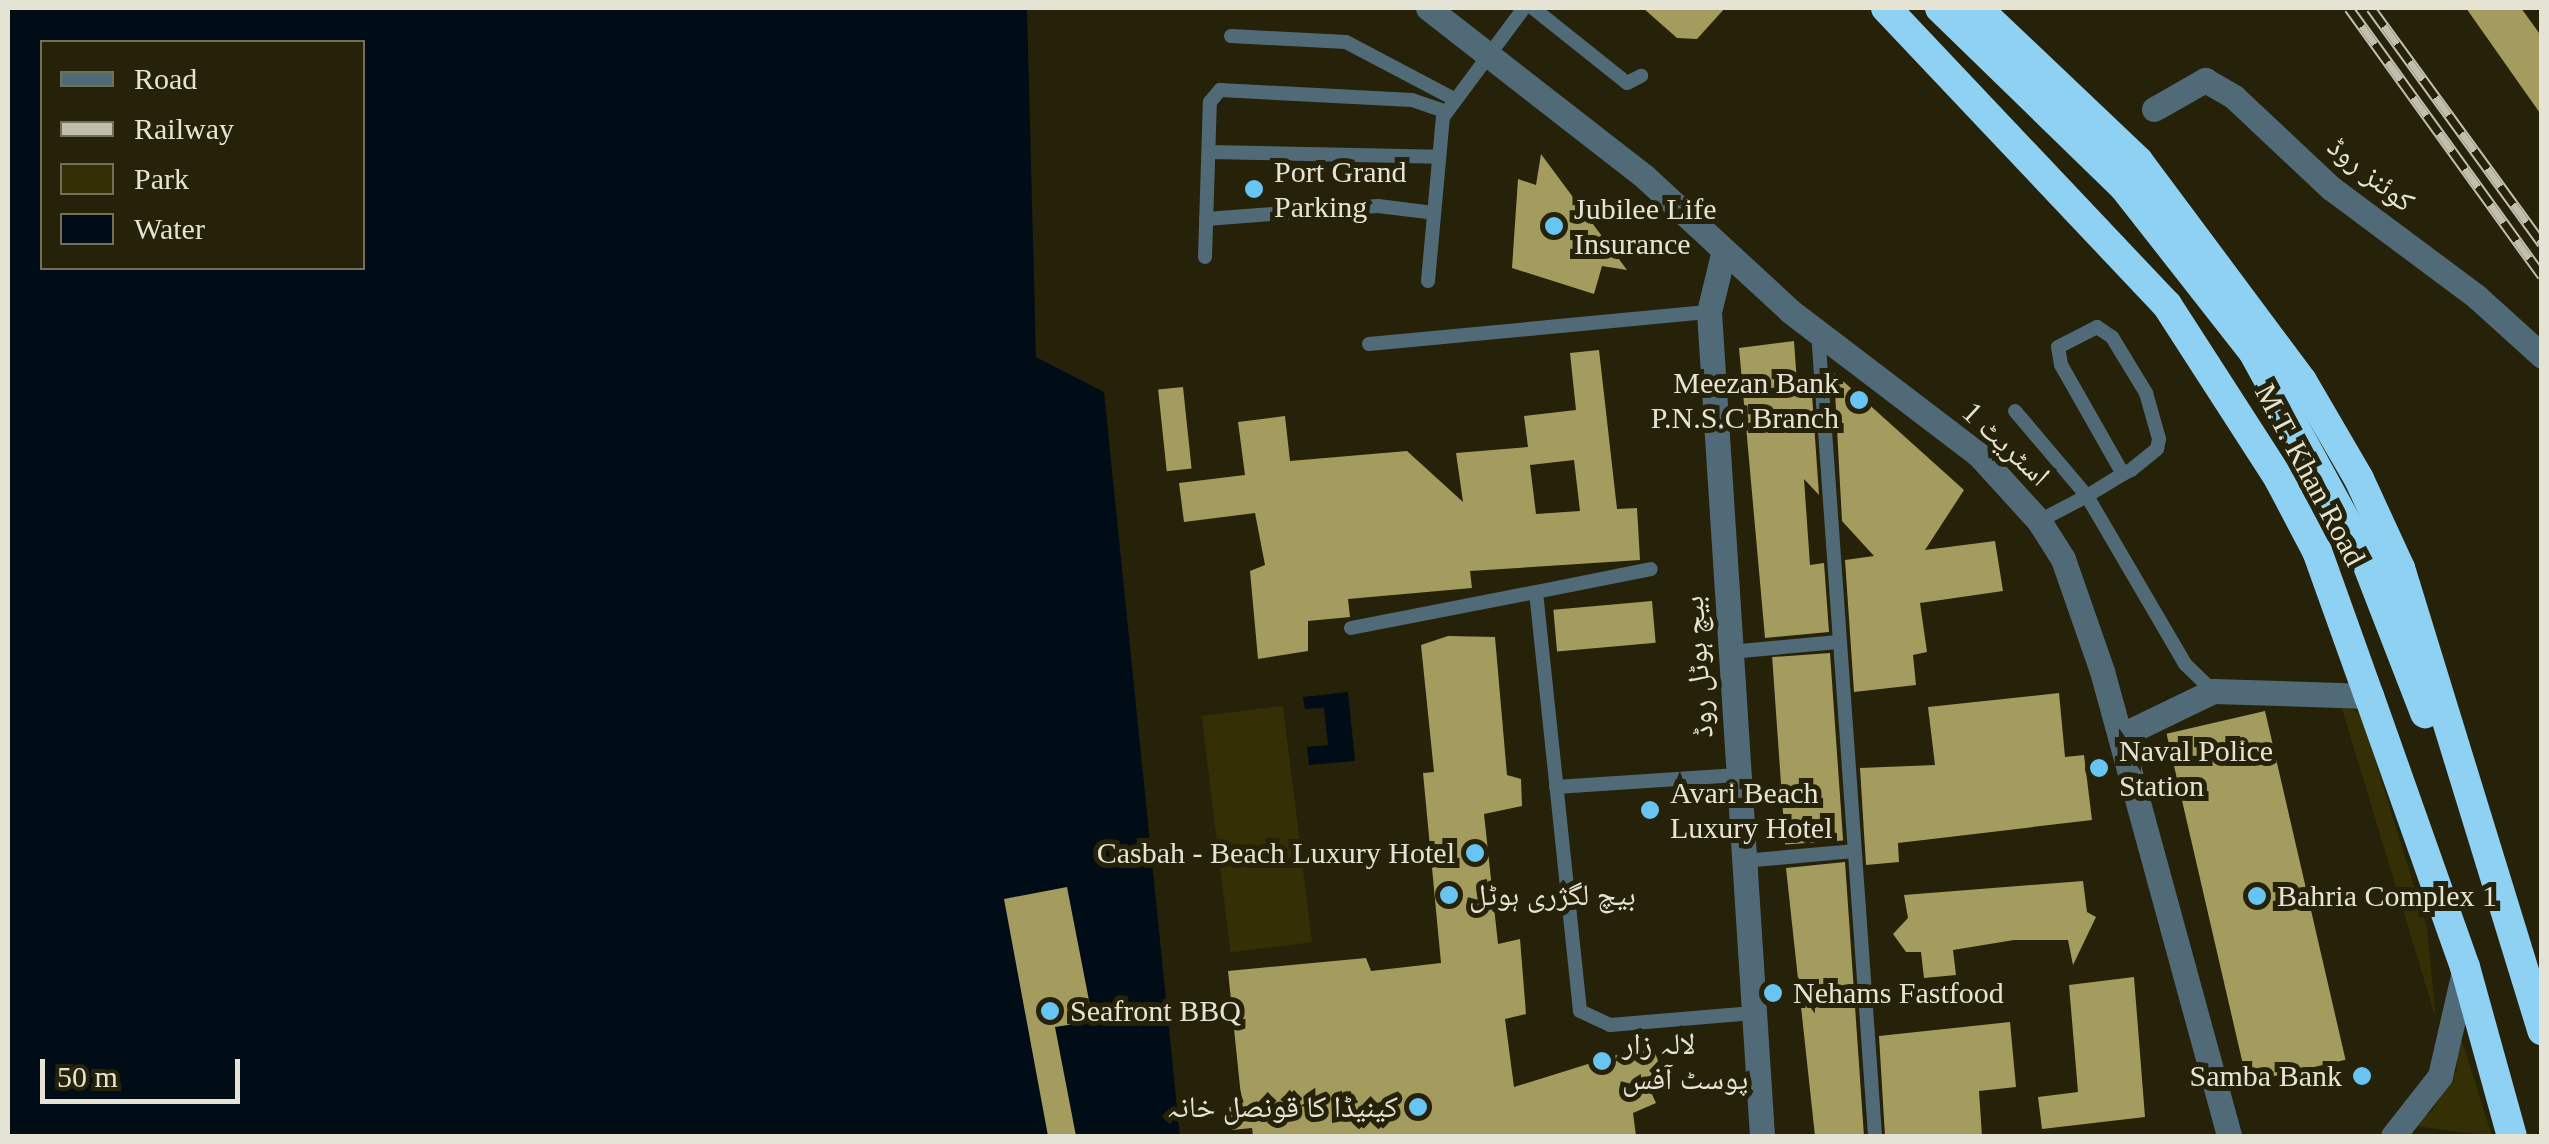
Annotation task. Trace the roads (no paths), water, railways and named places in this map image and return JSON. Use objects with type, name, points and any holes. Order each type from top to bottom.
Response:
[{"type":"highway","name":"M.T. Khan Road","points":[[1886,8],[2168,304],[2230,396],[2317,551],[2465,967],[2512,1136]]},
{"type":"highway","points":[[1918,8],[2073,153],[2187,284],[2285,430],[2354,555],[2372,634],[2370,696]]},
{"type":"highway","points":[[1940,8],[2174,244],[2254,353],[2470,800]]},
{"type":"highway","name":"M.T. Khan Road","points":[[1977,8],[2138,161],[2302,381],[2400,568],[2542,1032]]},
{"type":"street","name":"اسٹریٹ 1","points":[[1428,8],[1645,177],[1723,254],[1978,454],[2040,521],[2078,598],[2120,736],[2229,1136]]},
{"type":"street","name":"کوئنز روڈ","points":[[2154,108],[2205,80],[2234,97],[2331,188],[2478,297],[2542,356]]},
{"type":"street","name":"بیچ ہوٹل روڈ","points":[[1723,254],[1709,312],[1762,1136]]},
{"type":"street","points":[[2120,736],[2213,691],[2370,696]]},
{"type":"street","points":[[2393,1136],[2440,1076],[2465,967]]},
{"type":"lane","points":[[1428,281],[1438,156],[1450,106],[1486,51],[1524,8]]},
{"type":"lane","points":[[1533,8],[1627,82],[1641,76]]},
{"type":"lane","points":[[1232,36],[1346,42],[1450,106]]},
{"type":"lane","points":[[1205,257],[1210,102],[1228,88],[1450,106]]},
{"type":"lane","points":[[1209,152],[1438,156]]},
{"type":"lane","points":[[1206,219],[1378,206],[1434,213]]},
{"type":"lane","points":[[1369,344],[1709,312]]},
{"type":"lane","points":[[2040,521],[2124,474],[2157,449],[2156,417],[2112,336],[2097,327],[2058,347],[2061,365],[2124,474]]},
{"type":"lane","points":[[1818,331],[1876,1136]]},
{"type":"lane","points":[[2015,410],[2086,496],[2185,664],[2213,691]]},
{"type":"lane","points":[[1351,628],[1651,569]]},
{"type":"lane","points":[[1536,592],[1580,1012],[1610,1025],[1753,1013]]},
{"type":"lane","points":[[1730,652],[1838,642]]},
{"type":"lane","points":[[1556,787],[1738,775]]},
{"type":"lane","points":[[1743,862],[1854,851]]},
{"type":"water","points":[[8,8],[1027,8],[1036,357],[1104,392],[1180,1136],[8,1136]]},
{"type":"water","points":[[1348,692],[1355,761],[1309,765],[1307,747],[1328,745],[1324,708],[1305,709],[1303,697]]},
{"type":"railway","points":[[2349,8],[2542,276]]},
{"type":"railway","points":[[2371,8],[2542,243]]},
{"type":"place","name":"Port Grand Parking","points":[[1254,189]]},
{"type":"place","name":"Jubilee Life Insurance","points":[[1554,226]]},
{"type":"place","name":"Meezan Bank P.N.S.C Branch","points":[[1859,400]]},
{"type":"place","name":"Naval Police Station","points":[[2099,768]]},
{"type":"place","name":"Avari Beach Luxury Hotel","points":[[1650,810]]},
{"type":"place","name":"Casbah - Beach Luxury Hotel","points":[[1475,853]]},
{"type":"place","name":"بیچ لگژری ہوٹل","points":[[1449,895]]},
{"type":"place","name":"Bahria Complex 1","points":[[2257,896]]},
{"type":"place","name":"Nehams Fastfood","points":[[1773,993]]},
{"type":"place","name":"Seafront BBQ","points":[[1050,1011]]},
{"type":"place","name":"لالہ زار پوسٹ آفس","points":[[1602,1061]]},
{"type":"place","name":"Samba Bank","points":[[2362,1076]]},
{"type":"place","name":"کینیڈا کا قونصل خانہ","points":[[1418,1107]]}]
